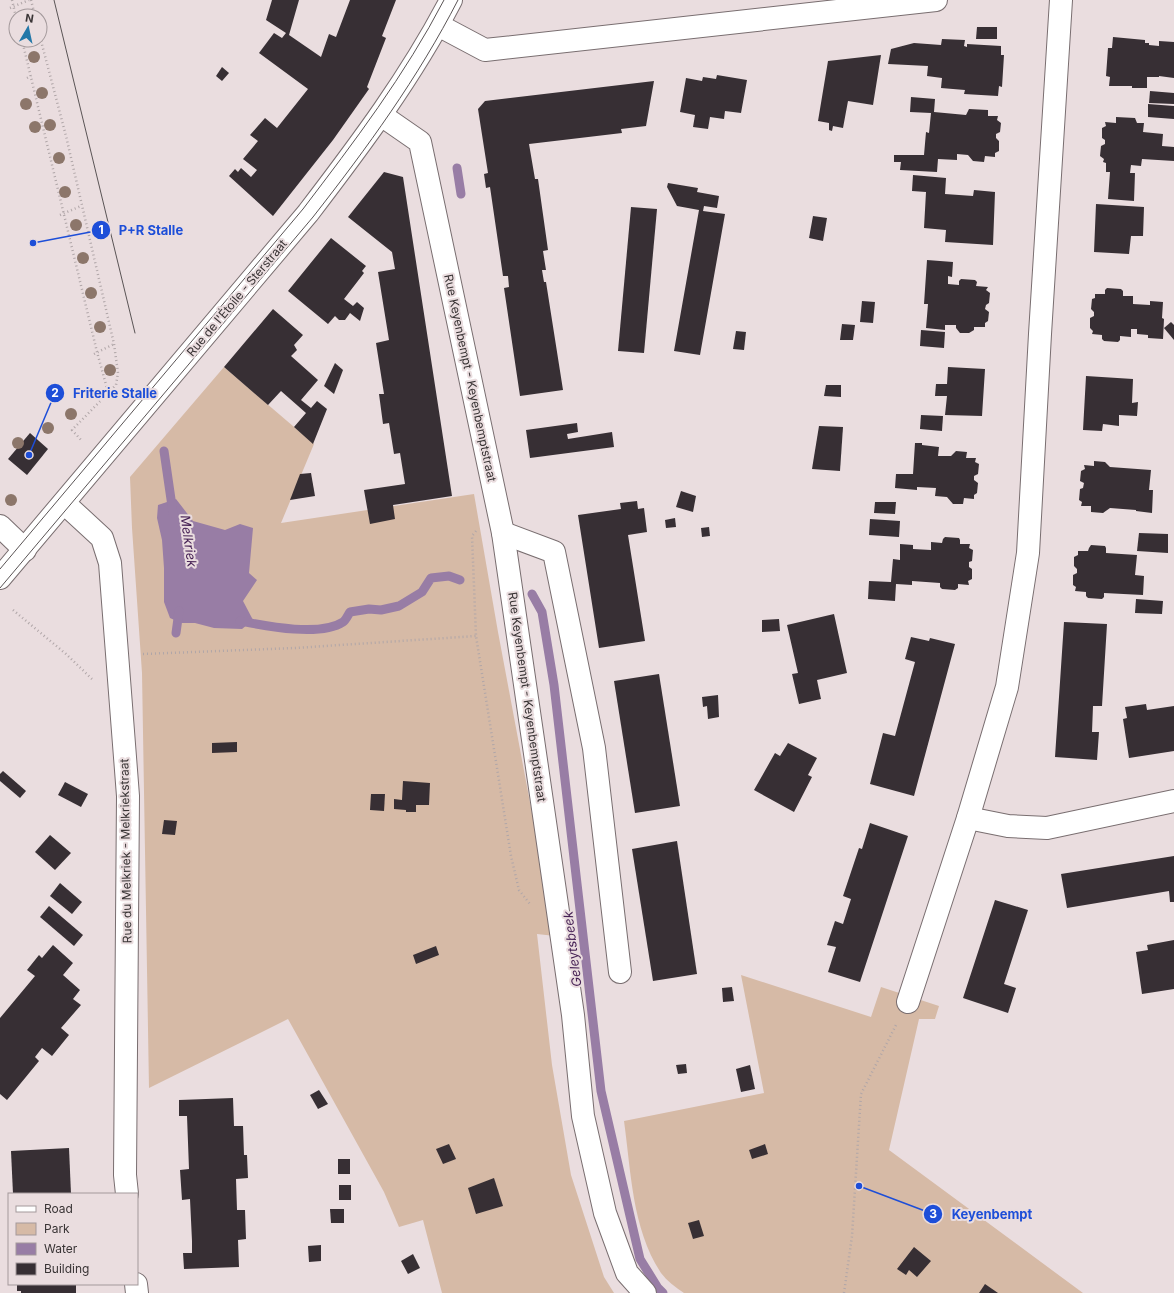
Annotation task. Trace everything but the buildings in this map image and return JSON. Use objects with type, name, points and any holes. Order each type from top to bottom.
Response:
[{"type":"street","name":"Rue de l'Étoile - Sterstraat","points":[[0,578],[308,214],[356,152],[410,72],[451,0]]},
{"type":"street","points":[[438,25],[485,50],[936,0]]},
{"type":"street","points":[[908,1002],[968,818],[1006,687],[1028,553],[1041,318],[1062,0]]},
{"type":"street","name":"Rue Keyenbempt - Keyenbemptstraat","points":[[381,115],[420,142],[504,533],[573,1015],[583,1116],[605,1213],[628,1273],[645,1293]]},
{"type":"street","name":"Rue du Melkriek - Melkriekstraat","points":[[64,503],[102,538],[110,563],[128,796],[125,1153],[127,1193]]},
{"type":"street","points":[[0,526],[24,550]]},
{"type":"street","points":[[504,533],[554,552],[594,748],[620,972]]},
{"type":"street","points":[[968,818],[1008,826],[1047,828],[1174,801]]},
{"type":"path","points":[[12,0],[12,8],[30,0]]},
{"type":"path","points":[[24,48],[81,283],[95,353],[108,393]]},
{"type":"path","points":[[43,48],[66,136],[114,344],[118,374],[116,385],[72,430],[87,445]]},
{"type":"path","points":[[27,78],[31,76]]},
{"type":"path","points":[[60,215],[82,206]]},
{"type":"path","points":[[77,285],[81,283]]},
{"type":"path","points":[[95,353],[114,344]]},
{"type":"path","points":[[117,655],[295,648],[476,636],[472,536],[482,523],[493,525],[504,533]]},
{"type":"path","points":[[13,610],[66,654],[96,682]]},
{"type":"path","points":[[844,1293],[852,1236],[861,1094],[908,1002]]},
{"type":"green space","points":[[224,367],[314,444],[281,523],[474,494],[498,632],[555,936],[537,934],[552,1065],[571,1175],[604,1277],[614,1293],[442,1293],[423,1220],[399,1227],[384,1192],[288,1019],[149,1088],[142,673],[130,477]]},
{"type":"green space","points":[[741,975],[871,1017],[881,987],[939,1006],[935,1019],[919,1019],[889,1150],[1083,1293],[684,1293],[674,1286],[661,1273],[651,1256],[638,1219],[631,1179],[624,1121],[764,1093]]},
{"type":"water","points":[[176,499],[193,521],[225,530],[240,524],[253,528],[249,573],[257,580],[243,601],[253,620],[242,629],[214,628],[195,623],[181,623],[170,618],[164,602],[162,540],[157,518],[158,505]]},
{"type":"waterway","points":[[457,168],[461,194]]},
{"type":"waterway","name":"Melkriek","points":[[164,451],[173,513]]},
{"type":"waterway","points":[[240,621],[293,629],[321,629],[343,622],[350,612],[369,609],[381,610],[399,606],[422,592],[431,578],[449,576],[460,580]]},
{"type":"waterway","name":"Geleytsbeek","points":[[532,594],[542,612],[554,685],[601,1091],[640,1259],[658,1288],[663,1293]]},
{"type":"waterway","name":"Melkriek","points":[[176,633],[179,611]]},
{"type":"tram line","points":[[54,0],[135,333]]},
{"type":"tram line","points":[[0,569],[303,209],[378,108],[413,55],[444,0]]},
{"type":"tram line","points":[[0,588],[313,217],[391,112],[426,57],[458,0]]},
{"type":"place","name":"P+R Stalle","points":[[33,243]]},
{"type":"place","name":"Friterie Stalle","points":[[29,455]]},
{"type":"place","name":"Keyenbempt","points":[[859,1186]]}]
